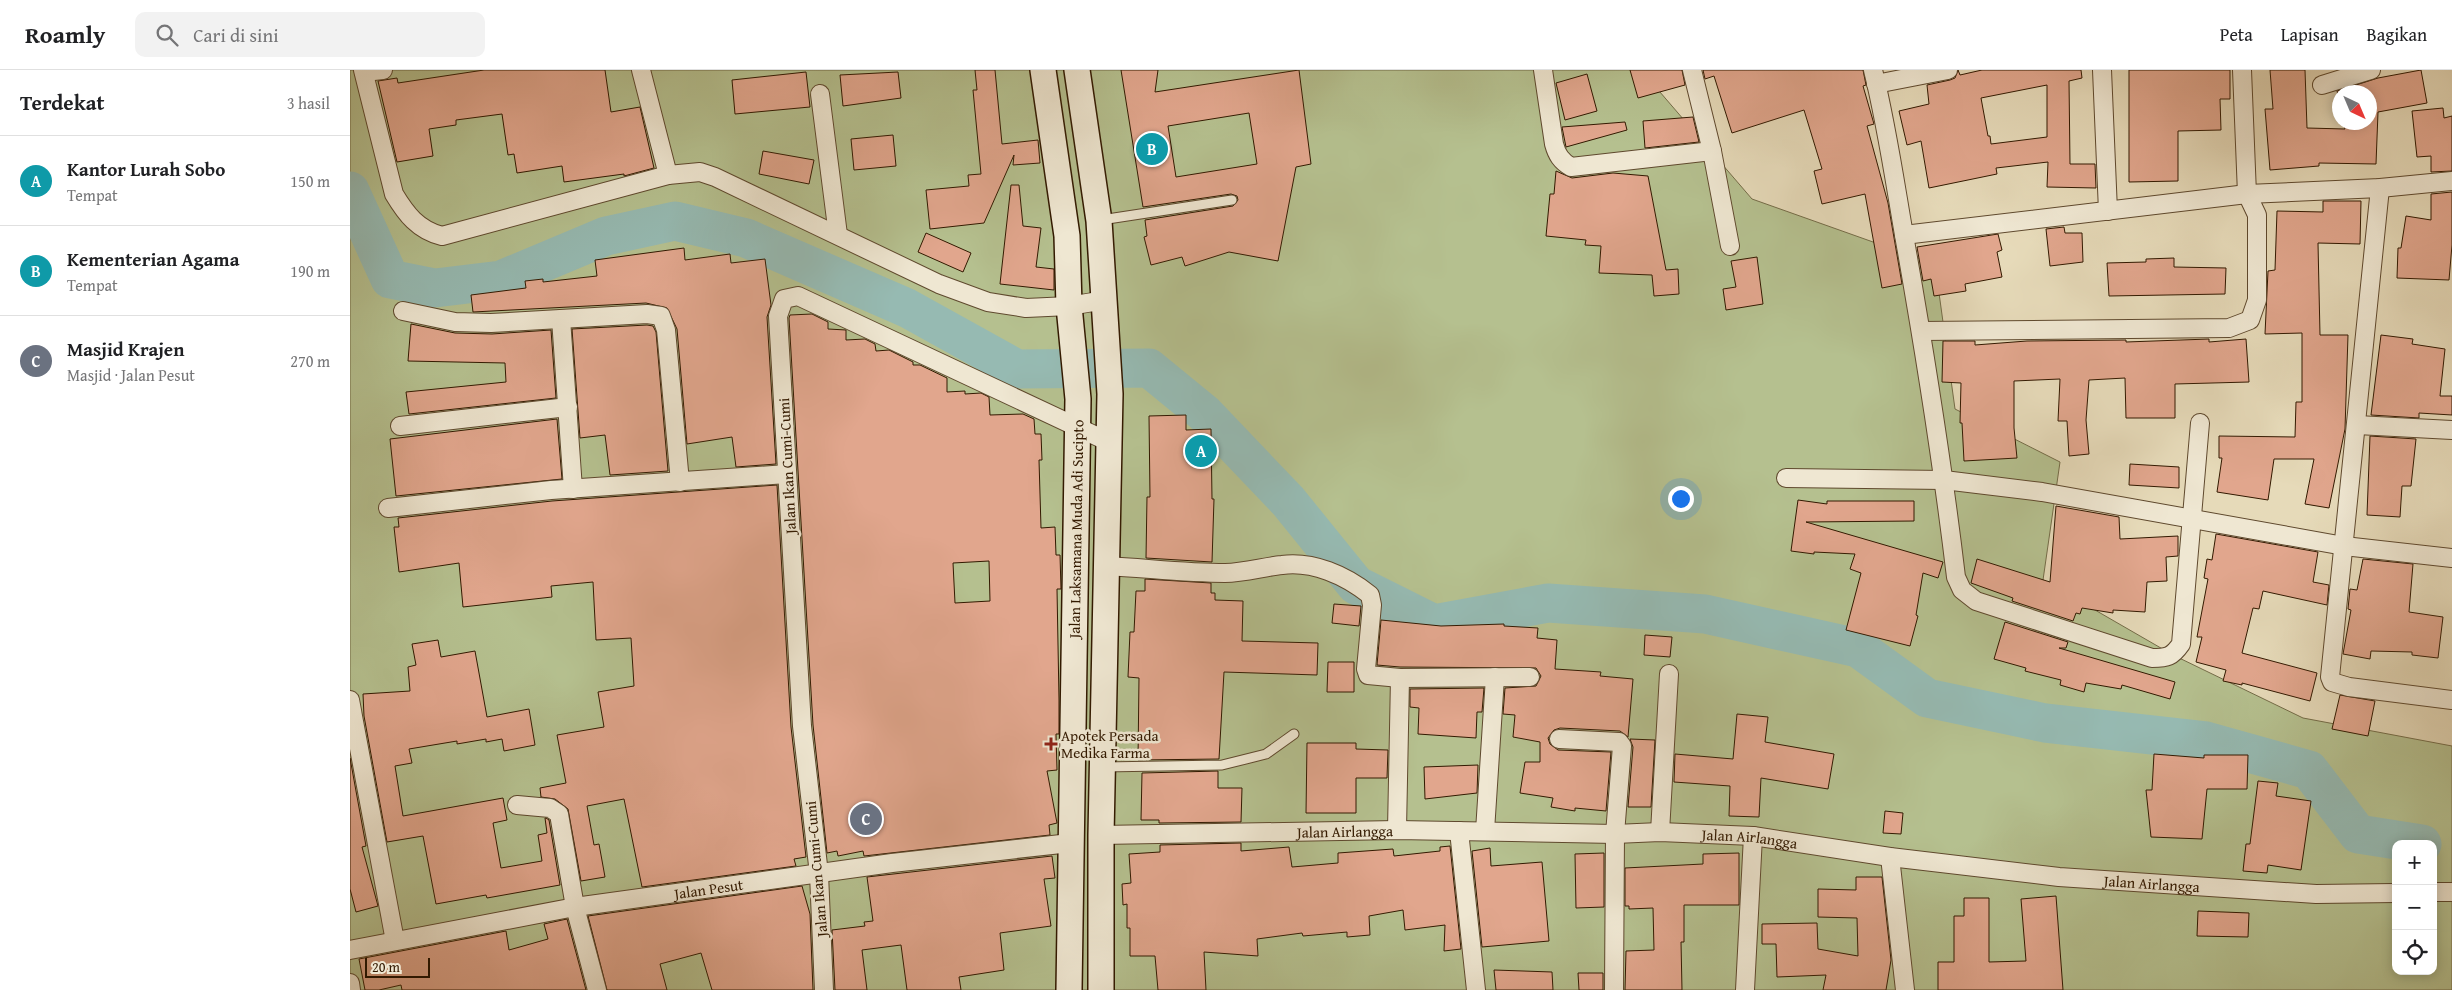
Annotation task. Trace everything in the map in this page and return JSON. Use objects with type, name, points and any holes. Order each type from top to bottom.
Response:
[{"type":"main road","name":"Jalan Laksamana Muda Adi Sucipto","points":[[1043,70],[1067,236],[1078,399],[1069,990]]},
{"type":"main road","name":"Jalan Laksamana Muda Adi Sucipto","points":[[1077,70],[1099,221],[1110,394],[1101,835],[1101,990]]},
{"type":"street","points":[[383,70],[364,71],[394,194],[404,211],[429,233],[442,236],[668,176],[700,172],[715,177],[939,284],[988,302],[1071,316],[1105,304]]},
{"type":"street","points":[[641,70],[668,176]]},
{"type":"street","points":[[1543,70],[1554,144],[1557,155],[1564,163],[1571,166],[1712,151]]},
{"type":"street","points":[[1692,70],[1712,151],[1730,246]]},
{"type":"street","points":[[1948,70],[1874,77],[1921,331],[1944,480],[1956,577],[1962,590],[1976,600],[2152,658],[2166,658],[2173,655],[2181,644],[2200,423]]},
{"type":"street","points":[[2102,70],[2108,211]]},
{"type":"street","points":[[1921,331],[2229,328],[2250,320],[2257,300],[2257,215],[2247,194],[2242,70]]},
{"type":"street","points":[[2322,84],[2371,70]]},
{"type":"street","points":[[820,94],[838,235]]},
{"type":"street","points":[[1904,235],[2247,194],[2380,188],[2452,181]]},
{"type":"street","points":[[2380,188],[2330,670],[2332,682],[2349,687],[2452,700]]},
{"type":"street","name":"Jalan Ikan Cumi-Cumi","points":[[824,990],[819,874],[802,726],[787,474],[778,316],[784,299],[798,296],[1109,442]]},
{"type":"street","points":[[403,312],[454,322],[491,323],[647,314],[661,316],[664,320],[680,482]]},
{"type":"street","points":[[561,319],[573,489]]},
{"type":"street","points":[[400,426],[568,407]]},
{"type":"street","points":[[2356,425],[2452,430]]},
{"type":"street","points":[[388,508],[573,489],[787,474]]},
{"type":"street","points":[[1786,478],[1944,480],[2042,492],[2344,546],[2452,558]]},
{"type":"street","points":[[1106,566],[1225,573],[1283,565],[1304,564],[1322,568],[1364,591],[1372,601],[1367,674],[1371,676],[1400,678],[1530,677]]},
{"type":"street","points":[[1660,832],[1669,674]]},
{"type":"street","points":[[1486,831],[1495,677]]},
{"type":"street","points":[[1397,830],[1400,678]]},
{"type":"street","points":[[350,700],[395,942]]},
{"type":"street","points":[[1559,740],[1619,742],[1621,744],[1615,834],[1614,990]]},
{"type":"street","points":[[517,805],[550,808],[559,814],[575,907],[597,990]]},
{"type":"street","name":"Jalan Airlangga","points":[[1101,835],[1397,830],[1615,834],[1660,832],[1753,836],[1890,858],[2059,877],[2316,894],[2392,893]]},
{"type":"street","points":[[1459,832],[1476,990]]},
{"type":"street","points":[[1744,990],[1753,836]]},
{"type":"street","name":"Jalan Pesut","points":[[350,950],[575,907],[892,863],[1070,843]]},
{"type":"street","points":[[1890,858],[1904,990]]},
{"type":"street","points":[[2437,892],[2452,892]]},
{"type":"street","points":[[350,983],[352,990]]},
{"type":"lane","points":[[1099,221],[1232,200]]},
{"type":"lane","points":[[1103,767],[1222,765],[1266,754],[1294,734]]},
{"type":"green space","points":[[350,70],[1641,70],[1752,199],[1935,264],[1955,409],[2060,462],[2043,580],[2173,655],[2303,718],[2452,746],[2452,990],[350,990]]},
{"type":"building","points":[[484,70],[605,70],[611,112],[640,107],[654,168],[624,176],[624,174],[564,182],[562,166],[517,173],[514,154],[508,155],[502,114],[456,120],[456,125],[429,129],[433,156],[397,162],[378,81],[397,78],[398,83]]},
{"type":"building","points":[[975,70],[995,70],[1002,144],[1038,140],[1040,163],[1013,165],[1014,155],[984,223],[930,229],[926,190],[969,186],[968,175],[981,174],[973,90],[977,90]]},
{"type":"building","points":[[1121,70],[1158,70],[1155,92],[1299,70],[1311,164],[1296,167],[1278,261],[1229,252],[1185,266],[1182,257],[1151,265],[1144,237],[1147,236],[1145,220],[1233,206],[1238,200],[1237,196],[1231,194],[1143,207]],"holes":[[[1249,113],[1257,164],[1176,177],[1168,126]]]},
{"type":"building","points":[[1630,70],[1682,70],[1685,85],[1638,98]]},
{"type":"building","points":[[1703,70],[1863,70],[1866,85],[1863,86],[1874,124],[1867,126],[1888,203],[1902,284],[1882,288],[1865,194],[1822,204],[1814,171],[1822,169],[1804,110],[1732,133],[1714,76],[1705,79]]},
{"type":"building","points":[[1958,70],[1960,75],[1982,70],[2081,70],[2082,78],[2069,81],[2070,164],[2095,164],[2096,188],[2047,187],[2048,162],[1996,168],[1997,174],[1929,188],[1921,141],[1907,145],[1899,111],[1929,104],[1927,85],[1955,78]],"holes":[[[2047,85],[2047,137],[1991,144],[1981,98]]]},
{"type":"building","points":[[2129,70],[2230,70],[2230,99],[2220,99],[2221,130],[2178,131],[2178,181],[2129,182]]},
{"type":"building","points":[[2270,70],[2305,70],[2307,128],[2377,130],[2377,85],[2356,85],[2378,78],[2421,70],[2427,103],[2378,112],[2376,164],[2319,163],[2319,166],[2270,170],[2265,109],[2273,109]]},
{"type":"building","points":[[806,72],[810,107],[735,114],[732,80]]},
{"type":"building","points":[[898,72],[901,98],[843,106],[840,75]]},
{"type":"building","points":[[1587,74],[1597,111],[1565,120],[1556,83]]},
{"type":"building","points":[[2443,108],[2444,118],[2452,116],[2452,171],[2431,172],[2431,156],[2417,157],[2412,111]]},
{"type":"building","points":[[1693,117],[1699,142],[1645,148],[1643,121]]},
{"type":"building","points":[[1625,122],[1627,130],[1566,147],[1562,127]]},
{"type":"building","points":[[893,135],[896,166],[854,170],[851,139]]},
{"type":"building","points":[[763,151],[814,160],[809,184],[759,174]]},
{"type":"building","points":[[1556,171],[1572,178],[1613,173],[1648,176],[1666,270],[1678,269],[1679,294],[1654,296],[1652,275],[1599,273],[1601,246],[1585,245],[1586,240],[1546,236],[1550,194],[1554,194]]},
{"type":"building","points":[[1011,185],[1019,185],[1023,226],[1041,228],[1036,267],[1054,269],[1054,290],[1000,284]]},
{"type":"building","points":[[2452,192],[2452,245],[2449,280],[2397,278],[2398,248],[2401,248],[2406,216],[2431,220],[2431,194]]},
{"type":"building","points":[[2323,201],[2361,201],[2360,244],[2318,243],[2320,335],[2348,335],[2345,429],[2329,508],[2305,504],[2314,459],[2274,459],[2268,500],[2217,492],[2222,458],[2219,458],[2219,436],[2295,437],[2296,402],[2302,402],[2302,333],[2265,334],[2268,271],[2275,270],[2277,211],[2323,212]]},
{"type":"building","points":[[2064,227],[2065,233],[2082,233],[2083,262],[2050,266],[2046,229]]},
{"type":"building","points":[[926,233],[971,253],[963,272],[918,252]]},
{"type":"building","points":[[1998,234],[2002,250],[1997,252],[2002,277],[1965,284],[1966,291],[1934,296],[1931,279],[1923,281],[1917,247]]},
{"type":"building","points":[[684,248],[685,260],[730,254],[731,263],[765,259],[771,305],[767,317],[776,464],[736,467],[732,437],[687,444],[677,329],[667,308],[646,303],[473,312],[471,295],[526,288],[525,281],[543,279],[543,282],[597,276],[595,260]]},
{"type":"building","points":[[1757,257],[1763,304],[1726,310],[1723,289],[1736,287],[1731,261]]},
{"type":"building","points":[[2174,258],[2174,267],[2226,268],[2225,294],[2109,296],[2107,263],[2146,262],[2146,259]]},
{"type":"building","points":[[812,314],[828,322],[828,329],[846,330],[846,340],[865,339],[875,344],[876,351],[889,350],[913,362],[913,365],[920,365],[947,378],[947,392],[965,391],[965,394],[981,393],[989,397],[990,415],[1023,414],[1034,419],[1035,434],[1041,434],[1042,460],[1039,460],[1041,528],[1055,527],[1056,555],[1060,555],[1061,589],[1057,589],[1059,734],[1056,734],[1057,770],[1047,771],[1057,823],[1049,825],[1050,835],[864,856],[863,851],[838,856],[837,851],[827,853],[813,725],[790,315]],"holes":[[[989,561],[990,601],[955,603],[953,563]]]},
{"type":"building","points":[[411,324],[455,333],[492,334],[551,330],[556,398],[409,414],[406,392],[506,382],[505,363],[408,361]]},
{"type":"building","points":[[653,326],[656,332],[668,471],[610,475],[605,435],[580,438],[572,329]]},
{"type":"building","points":[[2381,335],[2413,339],[2412,344],[2445,349],[2440,396],[2452,396],[2452,415],[2419,413],[2419,418],[2371,415]]},
{"type":"building","points":[[2209,339],[2209,342],[2246,339],[2249,382],[2175,384],[2175,418],[2126,418],[2125,378],[2089,380],[2086,420],[2089,454],[2069,456],[2067,421],[2058,421],[2060,379],[2014,381],[2014,428],[2017,458],[1964,461],[1962,423],[1960,423],[1961,383],[1942,382],[1943,341],[1975,341],[1975,345],[2027,341],[2126,340],[2126,342]]},
{"type":"building","points":[[1186,415],[1186,430],[1211,429],[1212,499],[1214,499],[1212,562],[1146,558],[1147,497],[1150,497],[1149,416]]},
{"type":"building","points":[[557,419],[562,479],[396,496],[390,439]]},
{"type":"building","points":[[2370,436],[2416,439],[2411,486],[2402,486],[2400,517],[2367,515]]},
{"type":"building","points":[[2130,464],[2179,467],[2179,488],[2129,485]]},
{"type":"building","points":[[777,485],[791,727],[806,857],[794,859],[796,866],[642,887],[624,799],[587,806],[594,845],[599,844],[605,877],[581,881],[568,809],[555,799],[541,797],[540,788],[566,783],[557,735],[604,727],[598,692],[634,686],[631,638],[596,640],[593,582],[551,586],[552,597],[463,607],[459,563],[399,572],[394,527],[399,527],[398,518],[552,501]]},
{"type":"building","points":[[1798,500],[1827,504],[1827,501],[1914,501],[1914,521],[1806,522],[1943,562],[1938,578],[1923,573],[1916,615],[1918,616],[1910,646],[1846,630],[1861,573],[1850,569],[1855,554],[1814,552],[1814,554],[1791,551]]},
{"type":"building","points":[[2056,506],[2119,517],[2120,539],[2178,536],[2178,556],[2166,557],[2167,581],[2147,582],[2145,612],[2113,610],[2113,613],[2082,608],[2080,614],[2076,613],[2073,621],[2012,601],[2013,598],[1971,583],[1977,559],[2050,582]]},
{"type":"building","points":[[2216,534],[2318,552],[2313,582],[2329,585],[2327,605],[2263,591],[2259,609],[2253,608],[2242,653],[2317,673],[2310,701],[2242,683],[2242,685],[2223,681],[2226,670],[2196,662],[2202,637],[2197,637],[2208,579],[2204,578],[2207,559],[2212,560]]},
{"type":"building","points":[[2363,559],[2413,564],[2409,612],[2443,617],[2438,658],[2412,655],[2412,652],[2371,651],[2370,659],[2343,654],[2351,610],[2348,609],[2350,589],[2357,590]]},
{"type":"building","points":[[1145,579],[1211,583],[1211,593],[1215,593],[1215,600],[1243,601],[1242,641],[1318,643],[1317,675],[1224,672],[1219,759],[1138,760],[1139,678],[1128,677],[1130,632],[1134,632],[1136,591],[1145,591]]},
{"type":"building","points":[[1334,604],[1361,606],[1359,626],[1332,623]]},
{"type":"building","points":[[1381,620],[1441,626],[1504,624],[1504,626],[1538,628],[1537,638],[1557,640],[1555,669],[1601,672],[1600,676],[1633,679],[1628,737],[1620,731],[1560,728],[1554,730],[1548,738],[1550,744],[1558,750],[1611,752],[1606,811],[1575,808],[1575,811],[1551,807],[1553,798],[1520,793],[1525,762],[1540,762],[1540,742],[1513,737],[1515,715],[1503,714],[1505,688],[1536,686],[1541,676],[1536,668],[1400,667],[1377,665]]},
{"type":"building","points":[[2005,622],[2068,642],[2066,648],[2059,648],[2175,682],[2170,699],[2122,685],[2121,689],[2086,683],[2084,692],[2060,685],[2061,680],[2025,671],[2026,668],[1994,659]]},
{"type":"building","points":[[1645,635],[1672,637],[1670,657],[1644,655]]},
{"type":"building","points":[[438,640],[441,657],[475,651],[487,717],[529,709],[535,745],[504,751],[502,739],[486,742],[486,739],[457,744],[457,741],[409,749],[412,763],[395,766],[403,816],[503,798],[507,820],[493,823],[501,868],[542,861],[538,835],[547,833],[546,818],[549,820],[560,885],[487,898],[486,895],[436,904],[423,836],[387,842],[364,716],[363,694],[410,691],[408,667],[416,665],[412,644]]},
{"type":"building","points":[[1328,662],[1354,662],[1354,692],[1327,692]]},
{"type":"building","points":[[1484,688],[1482,712],[1477,712],[1476,738],[1418,734],[1419,708],[1410,707],[1410,689]]},
{"type":"building","points":[[2340,695],[2375,701],[2368,736],[2332,729]]},
{"type":"building","points":[[1737,714],[1768,717],[1765,742],[1834,754],[1828,789],[1761,778],[1759,817],[1729,816],[1730,786],[1674,782],[1675,754],[1733,759]]},
{"type":"building","points":[[1630,739],[1655,740],[1651,807],[1628,807],[1633,747]]},
{"type":"building","points":[[1307,743],[1356,743],[1356,749],[1388,750],[1387,778],[1356,778],[1356,813],[1306,813]]},
{"type":"building","points":[[2154,754],[2204,758],[2204,755],[2248,755],[2247,789],[2207,789],[2202,839],[2151,837],[2146,790],[2152,790]]},
{"type":"building","points":[[350,758],[366,846],[362,847],[378,906],[356,912],[350,889]]},
{"type":"building","points":[[1478,765],[1477,793],[1425,799],[1424,767]]},
{"type":"building","points":[[1218,771],[1218,788],[1242,788],[1241,822],[1159,823],[1159,820],[1141,820],[1142,773]]},
{"type":"building","points":[[2258,781],[2278,783],[2276,796],[2311,801],[2301,870],[2268,865],[2267,873],[2243,871],[2246,844],[2250,844]]},
{"type":"building","points":[[1885,811],[1903,813],[1901,834],[1883,833]]},
{"type":"building","points":[[1241,843],[1241,851],[1289,847],[1292,867],[1338,863],[1338,853],[1393,849],[1394,856],[1440,851],[1440,847],[1450,846],[1461,949],[1444,951],[1445,925],[1405,930],[1403,910],[1369,916],[1370,935],[1347,937],[1347,932],[1303,936],[1302,933],[1257,939],[1258,956],[1204,952],[1206,990],[1158,990],[1155,956],[1130,956],[1130,928],[1127,928],[1127,904],[1123,905],[1122,884],[1131,883],[1129,854],[1160,852],[1160,845]]},
{"type":"building","points":[[1490,848],[1491,866],[1542,862],[1549,941],[1482,947],[1472,851]]},
{"type":"building","points":[[1604,853],[1604,907],[1576,908],[1575,854]]},
{"type":"building","points":[[1739,853],[1739,905],[1684,905],[1684,942],[1681,942],[1682,990],[1625,990],[1626,951],[1654,950],[1653,908],[1629,909],[1629,906],[1625,906],[1625,868],[1703,864],[1703,854]]},
{"type":"building","points":[[1052,856],[1055,878],[1044,879],[1051,926],[1000,933],[1004,970],[959,977],[961,990],[907,990],[901,945],[862,950],[867,990],[835,990],[832,930],[865,926],[864,922],[873,921],[867,877]]},
{"type":"building","points":[[1856,877],[1882,877],[1891,960],[1886,990],[1823,990],[1826,975],[1777,977],[1776,944],[1762,944],[1762,924],[1817,923],[1818,949],[1858,956],[1857,918],[1818,917],[1818,889],[1856,890]]},
{"type":"building","points":[[802,886],[810,914],[813,990],[712,990],[701,953],[660,964],[667,990],[607,990],[588,916]]},
{"type":"building","points":[[2056,896],[2063,990],[1938,990],[1938,962],[1954,962],[1954,916],[1964,916],[1964,898],[1989,898],[1989,962],[2026,961],[2021,899]]},
{"type":"building","points":[[2198,911],[2249,913],[2248,937],[2197,936]]},
{"type":"building","points":[[567,919],[586,990],[402,990],[401,985],[379,990],[365,990],[359,959],[506,931],[509,950],[548,939],[544,924]]},
{"type":"building","points":[[1494,970],[1552,972],[1553,990],[1496,990]]},
{"type":"building","points":[[1578,973],[1603,973],[1603,990],[1579,990]]},
{"type":"waterway","points":[[350,191],[390,279],[435,288],[501,280],[606,236],[675,221],[746,238],[907,308],[1017,369],[1149,368],[1204,413],[1288,501],[1356,585],[1434,624],[1548,603],[1705,614],[1858,648],[1927,698],[2045,723],[2206,741],[2309,770],[2358,834],[2396,840]]},
{"type":"place","name":"Kementerian Agama","points":[[1152,149]]},
{"type":"place","name":"Kantor Lurah Sobo","points":[[1201,451]]},
{"type":"place","name":"Apotek Persada Medika Farma","points":[[1051,744]]},
{"type":"place","name":"Masjid Krajen","points":[[866,819]]}]
